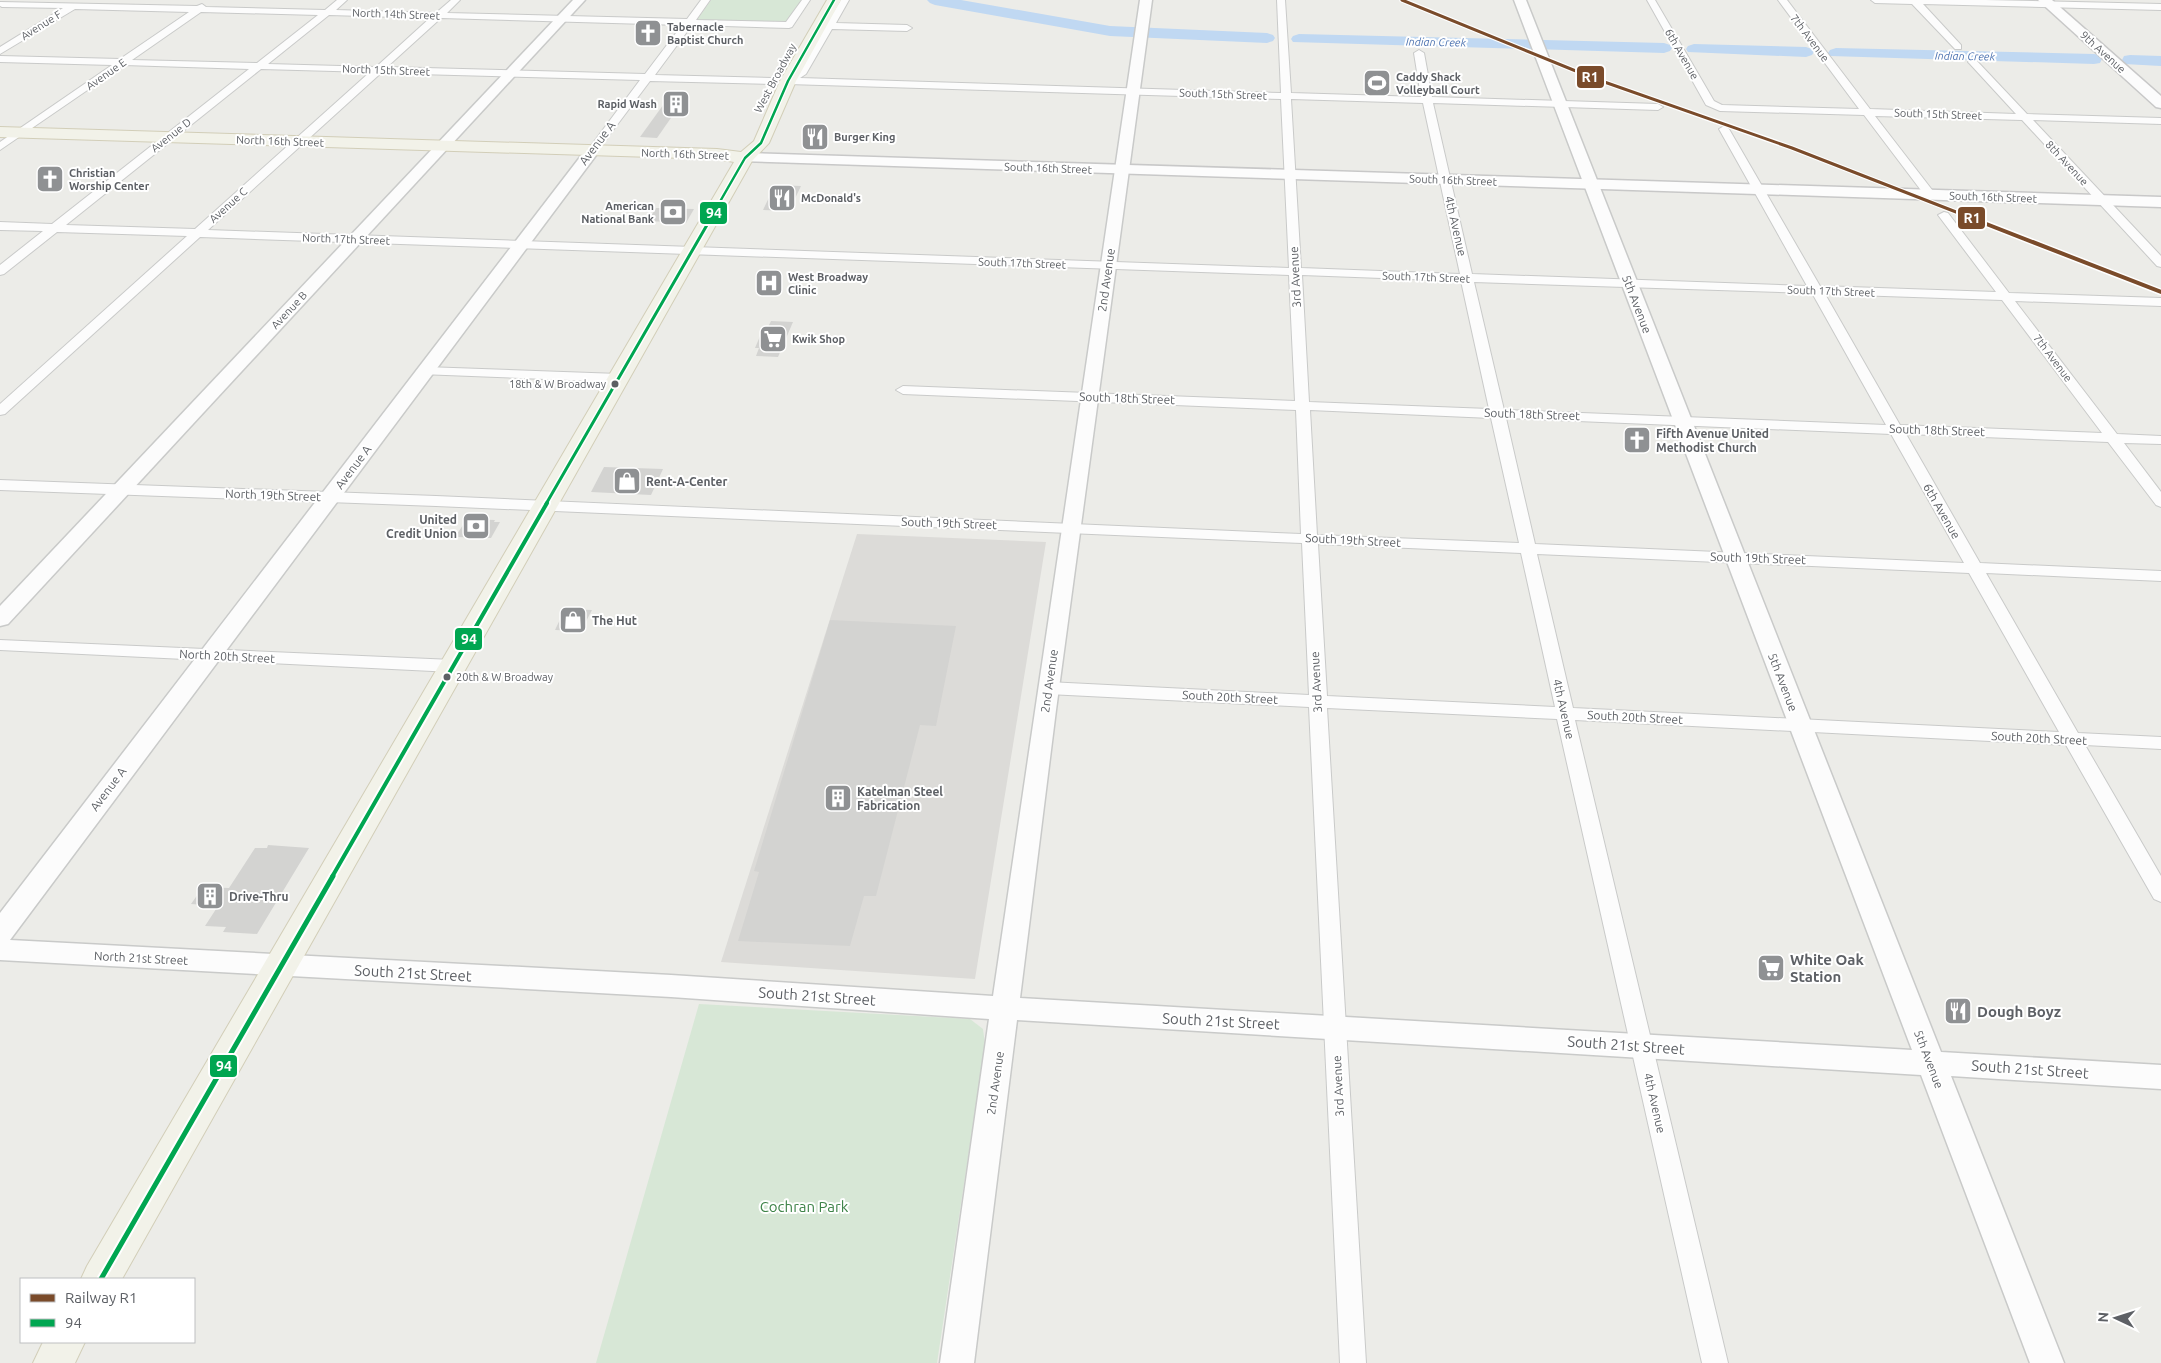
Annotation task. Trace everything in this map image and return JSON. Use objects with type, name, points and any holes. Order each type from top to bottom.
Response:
[{"type":"main road","name":"West Broadway","points":[[102,1278],[745,158],[755,150],[762,140],[780,81],[826,1]]},
{"type":"main road","name":"9th Avenue","points":[[2047,2],[2161,104]]},
{"type":"main road","name":"West Broadway","points":[[764,96],[780,81]]},
{"type":"main road","name":"West Broadway","points":[[745,158],[740,150],[747,133]]},
{"type":"main road","name":"North 16th Street","points":[[7,137],[295,144],[590,154],[715,161],[745,158]]},
{"type":"main road","name":"South 16th Street","points":[[745,158],[2161,202]]},
{"type":"main road","points":[[53,1363],[64,1343]]},
{"type":"street","name":"Avenue F","points":[[0,51],[82,0]]},
{"type":"street","name":"Avenue E","points":[[7,137],[123,62],[213,0]]},
{"type":"street","name":"Avenue D","points":[[0,271],[343,0]]},
{"type":"street","name":"Avenue C","points":[[0,411],[456,0]]},
{"type":"street","name":"Avenue B","points":[[0,619],[579,0]]},
{"type":"street","name":"Avenue A","points":[[0,933],[706,0]]},
{"type":"street","name":"2nd Avenue","points":[[957,1363],[1048,688],[1146,0]]},
{"type":"street","name":"3rd Avenue","points":[[1281,0],[1353,1363]]},
{"type":"street","name":"5th Avenue","points":[[1520,0],[2047,1363]]},
{"type":"street","name":"6th Avenue","points":[[1651,0],[1710,104],[1715,106]]},
{"type":"street","name":"7th Avenue","points":[[1782,0],[1930,195]]},
{"type":"street","points":[[1875,0],[2047,2],[2161,6]]},
{"type":"street","points":[[1915,0],[1958,47]]},
{"type":"street","name":"North 14th Street","points":[[4,3],[789,25],[826,1]]},
{"type":"street","points":[[780,81],[801,74],[829,26],[826,1]]},
{"type":"street","points":[[829,26],[907,28]]},
{"type":"street","name":"4th Avenue","points":[[1419,53],[1427,100],[1565,714],[1715,1363]]},
{"type":"street","name":"North 15th Street","points":[[0,59],[780,81]]},
{"type":"street","name":"8th Avenue","points":[[1973,62],[2161,263]]},
{"type":"street","name":"South 15th Street","points":[[780,81],[1658,107]]},
{"type":"street","name":"South 15th Street","points":[[1715,106],[1723,108],[2161,121]]},
{"type":"street","name":"6th Avenue","points":[[1724,129],[2161,894]]},
{"type":"street","name":"7th Avenue","points":[[1944,215],[2161,502]]},
{"type":"street","name":"North 17th Street","points":[[0,226],[692,252]]},
{"type":"street","name":"South 17th Street","points":[[692,252],[2161,302]]},
{"type":"street","points":[[425,371],[619,378]]},
{"type":"street","name":"South 18th Street","points":[[903,390],[2161,440]]},
{"type":"street","name":"North 19th Street","points":[[0,485],[546,505]]},
{"type":"street","name":"South 19th Street","points":[[546,505],[1309,537],[2161,576]]},
{"type":"street","name":"North 20th Street","points":[[0,645],[454,666]]},
{"type":"street","name":"South 20th Street","points":[[1048,688],[2161,743]]},
{"type":"street","name":"North 21st Street","points":[[0,950],[282,965]]},
{"type":"street","name":"South 21st Street","points":[[282,965],[671,986],[866,1000],[2161,1077]]},
{"type":"shaded area","points":[[857,534],[1046,542],[975,979],[721,962]]},
{"type":"green space","points":[[711,0],[802,0],[788,23],[696,21]]},
{"type":"green space","name":"Cochran Park","points":[[699,1004],[970,1019],[983,1029],[985,1044],[937,1363],[596,1363]]},
{"type":"building","points":[[666,101],[682,102],[657,138],[640,137]]},
{"type":"building","name":"McDonald's","points":[[775,185],[801,186],[789,211],[763,210]]},
{"type":"building","name":"American National Bank","points":[[656,208],[694,209],[686,223],[648,221]]},
{"type":"building","name":"Kwik Shop","points":[[771,321],[793,322],[778,357],[756,356],[759,348],[755,348],[763,329],[767,329]]},
{"type":"building","name":"Rent-A-Center","points":[[604,467],[663,469],[651,495],[591,492]]},
{"type":"building","name":"United Credit Union","points":[[467,519],[495,520],[494,522],[500,522],[491,538],[455,537]]},
{"type":"building","name":"The Hut","points":[[565,609],[592,610],[581,631],[555,630]]},
{"type":"building","name":"Katelman Steel Fabrication","points":[[830,620],[956,626],[936,726],[920,725],[876,896],[864,896],[850,946],[738,941],[759,872],[754,871]]},
{"type":"building","points":[[268,845],[309,848],[257,934],[223,932],[226,927],[205,926],[218,906],[191,904],[203,887],[229,888],[255,848],[267,848]]},
{"type":"waterway","name":"Indian Creek","points":[[935,0],[1110,31],[1267,38]]},
{"type":"waterway","name":"Indian Creek","points":[[1299,39],[1664,48]]},
{"type":"waterway","name":"Indian Creek","points":[[1694,49],[1806,52]]},
{"type":"waterway","name":"Indian Creek","points":[[1836,53],[2094,59]]},
{"type":"waterway","name":"Indian Creek","points":[[2130,60],[2161,61]]},
{"type":"rail line","name":"R1","points":[[1402,0],[1593,78],[1792,148],[2161,292]]},
{"type":"transit line","name":"94","points":[[102,1278],[745,158],[761,143],[788,81],[834,0]]},
{"type":"place","name":"Tabernacle Baptist Church","points":[[648,33]]},
{"type":"place","name":"Caddy Shack Volleyball Court","points":[[1377,83]]},
{"type":"place","name":"Rapid Wash","points":[[676,104]]},
{"type":"place","name":"Burger King","points":[[815,137]]},
{"type":"place","name":"Christian Worship Center","points":[[50,179]]},
{"type":"place","name":"McDonald's","points":[[782,198]]},
{"type":"place","name":"American National Bank","points":[[673,212]]},
{"type":"place","name":"West Broadway Clinic","points":[[769,283]]},
{"type":"place","name":"Kwik Shop","points":[[773,339]]},
{"type":"place","name":"18th & W Broadway","points":[[615,384]]},
{"type":"place","name":"Fifth Avenue United Methodist Church","points":[[1637,440]]},
{"type":"place","name":"Rent-A-Center","points":[[627,481]]},
{"type":"place","name":"United Credit Union","points":[[476,526]]},
{"type":"place","name":"The Hut","points":[[573,620]]},
{"type":"place","name":"20th & W Broadway","points":[[447,677]]},
{"type":"place","name":"Katelman Steel Fabrication","points":[[838,798]]},
{"type":"place","name":"Drive-Thru","points":[[210,896]]},
{"type":"place","name":"White Oak Station","points":[[1771,968]]},
{"type":"place","name":"Dough Boyz","points":[[1958,1011]]}]
